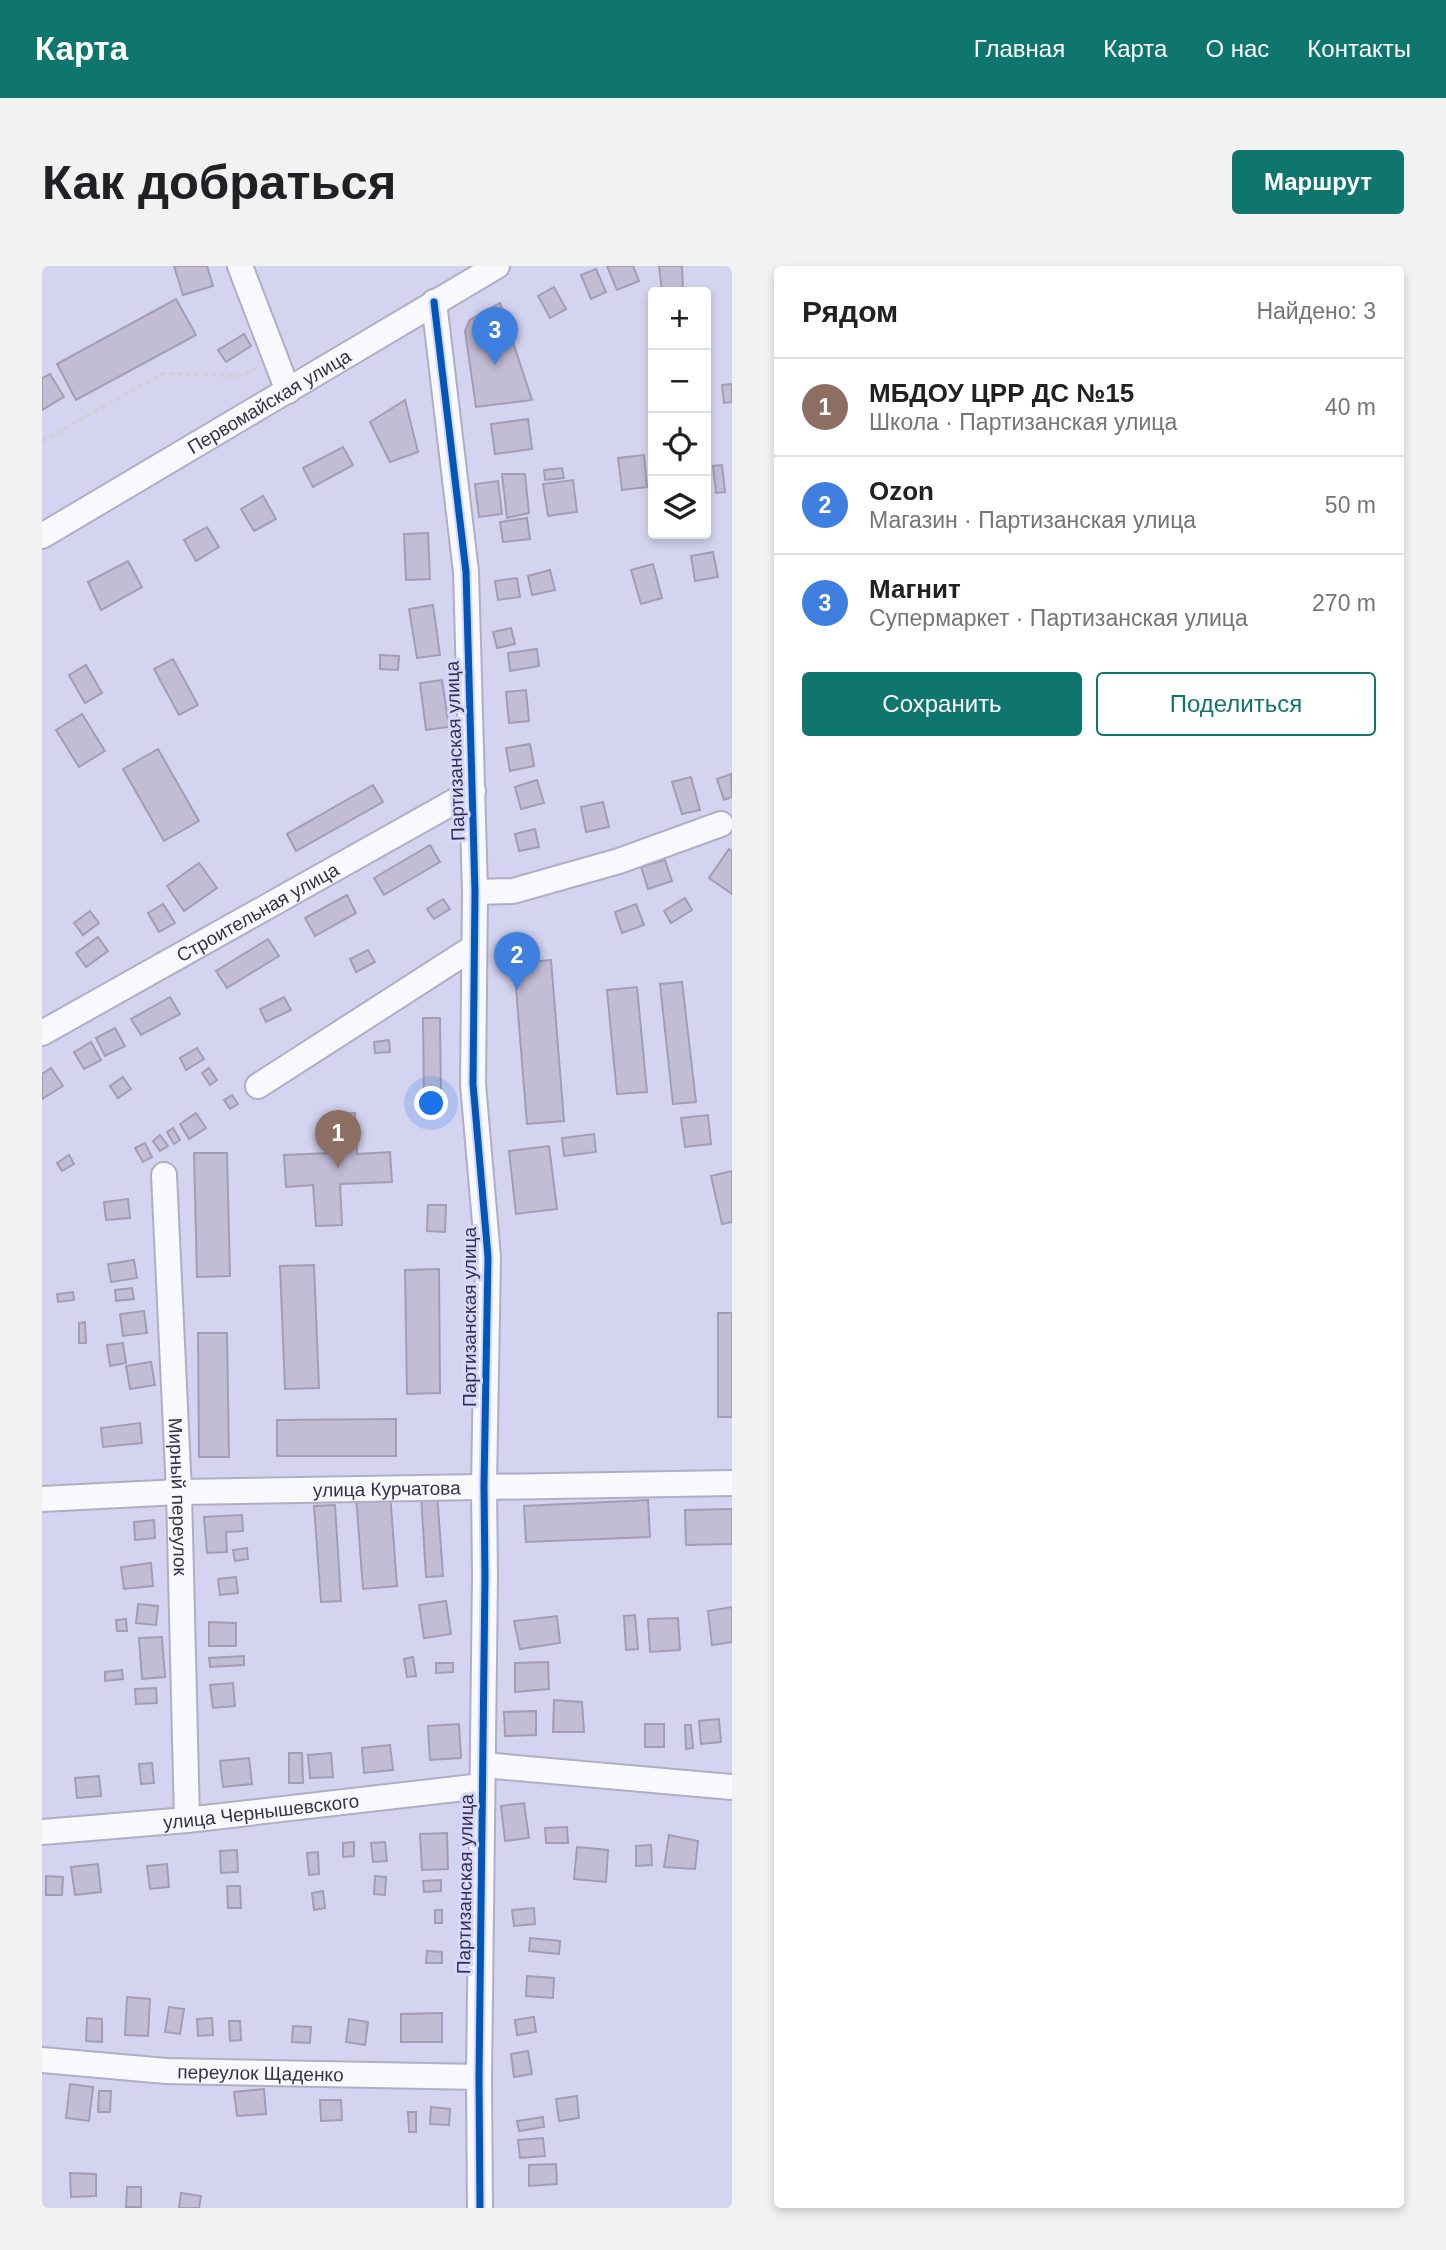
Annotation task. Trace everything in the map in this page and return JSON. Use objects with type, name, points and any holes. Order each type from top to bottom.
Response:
[{"type":"street","points":[[240,266],[288,391]]},
{"type":"street","name":"Первомайская улица","points":[[42,536],[497,266]]},
{"type":"street","name":"Партизанская улица","points":[[434,302],[466,572],[475,892],[473,1084],[488,1257],[479,2077],[480,2208]]},
{"type":"street","name":"Строительная улица","points":[[42,1033],[472,791]]},
{"type":"street","points":[[475,892],[513,891],[619,861],[721,824]]},
{"type":"street","points":[[258,1086],[474,947]]},
{"type":"street","name":"Мирный переулок","points":[[164,1175],[179,1492],[187,1820]]},
{"type":"street","name":"улица Курчатова","points":[[42,1499],[179,1492],[732,1483]]},
{"type":"street","name":"улица Чернышевского","points":[[42,1832],[187,1820],[482,1775],[732,1787]]},
{"type":"street","name":"переулок Щаденко","points":[[42,2060],[166,2071],[479,2077]]},
{"type":"path","points":[[42,441],[163,373],[239,376],[275,361]]},
{"type":"building","points":[[174,266],[207,266],[213,286],[183,295]]},
{"type":"building","points":[[607,266],[633,266],[639,281],[617,290]]},
{"type":"building","points":[[659,266],[682,266],[683,287],[661,287]]},
{"type":"building","points":[[596,269],[606,292],[591,299],[581,275]]},
{"type":"building","points":[[554,287],[566,309],[550,318],[538,296]]},
{"type":"building","points":[[176,299],[196,335],[76,400],[57,364]]},
{"type":"building","points":[[500,303],[532,400],[476,407],[465,331],[470,320]]},
{"type":"building","points":[[244,334],[251,346],[226,362],[218,350]]},
{"type":"building","points":[[50,374],[64,397],[42,410],[42,378]]},
{"type":"building","points":[[732,384],[732,402],[724,403],[722,385]]},
{"type":"building","points":[[405,400],[418,452],[390,462],[370,422]]},
{"type":"building","points":[[528,419],[532,449],[495,454],[491,424]]},
{"type":"building","points":[[343,447],[353,465],[313,487],[303,468]]},
{"type":"building","points":[[644,455],[647,487],[622,490],[618,458]]},
{"type":"building","points":[[722,465],[725,492],[716,493],[713,466]]},
{"type":"building","points":[[562,468],[564,478],[545,480],[544,470]]},
{"type":"building","points":[[502,474],[525,474],[529,513],[507,518]]},
{"type":"building","points":[[573,480],[577,512],[548,516],[543,484]]},
{"type":"building","points":[[498,481],[502,514],[479,517],[475,484]]},
{"type":"building","points":[[263,496],[276,519],[254,531],[241,509]]},
{"type":"building","points":[[527,518],[530,539],[503,542],[500,522]]},
{"type":"building","points":[[207,527],[219,547],[196,561],[184,540]]},
{"type":"building","points":[[428,533],[430,579],[406,580],[404,534]]},
{"type":"building","points":[[713,552],[718,577],[695,581],[691,556]]},
{"type":"building","points":[[128,561],[142,587],[101,610],[88,582]]},
{"type":"building","points":[[653,564],[662,598],[641,604],[631,570]]},
{"type":"building","points":[[550,570],[555,590],[532,595],[528,576]]},
{"type":"building","points":[[517,578],[520,597],[498,600],[495,581]]},
{"type":"building","points":[[433,605],[440,655],[417,658],[409,609]]},
{"type":"building","points":[[511,628],[515,644],[497,648],[493,632]]},
{"type":"building","points":[[537,649],[539,666],[510,671],[508,653]]},
{"type":"building","points":[[380,655],[399,656],[398,670],[380,669]]},
{"type":"building","points":[[173,659],[198,705],[179,715],[154,669]]},
{"type":"building","points":[[86,665],[102,693],[85,703],[69,675]]},
{"type":"building","points":[[442,680],[449,727],[426,730],[420,683]]},
{"type":"building","points":[[526,690],[529,721],[509,723],[506,692]]},
{"type":"building","points":[[82,714],[105,751],[79,767],[56,730]]},
{"type":"building","points":[[530,744],[534,766],[510,771],[506,748]]},
{"type":"building","points":[[158,749],[199,821],[164,841],[123,769]]},
{"type":"building","points":[[731,774],[732,797],[724,800],[717,779]]},
{"type":"building","points":[[691,777],[700,810],[682,814],[672,782]]},
{"type":"building","points":[[537,780],[544,803],[521,809],[515,787]]},
{"type":"building","points":[[373,785],[383,802],[296,851],[287,834]]},
{"type":"building","points":[[603,802],[609,827],[586,832],[581,807]]},
{"type":"building","points":[[535,829],[539,847],[519,851],[515,834]]},
{"type":"building","points":[[430,845],[440,862],[384,895],[374,878]]},
{"type":"building","points":[[729,849],[732,851],[732,894],[709,878]]},
{"type":"building","points":[[665,860],[672,881],[648,889],[641,867]]},
{"type":"building","points":[[199,863],[217,888],[184,911],[167,886]]},
{"type":"building","points":[[347,895],[356,913],[315,936],[305,918]]},
{"type":"building","points":[[685,898],[692,910],[671,923],[664,911]]},
{"type":"building","points":[[443,899],[450,909],[434,919],[427,909]]},
{"type":"building","points":[[163,904],[175,923],[159,932],[148,913]]},
{"type":"building","points":[[636,904],[644,925],[622,933],[615,912]]},
{"type":"building","points":[[90,911],[99,923],[83,935],[74,923]]},
{"type":"building","points":[[98,937],[108,951],[86,967],[76,953]]},
{"type":"building","points":[[268,939],[279,956],[227,988],[216,971]]},
{"type":"building","points":[[368,950],[375,962],[356,972],[350,959]]},
{"type":"building","points":[[551,960],[564,1121],[527,1124],[514,963]]},
{"type":"building","points":[[682,982],[696,1102],[673,1104],[660,984]]},
{"type":"building","points":[[637,987],[647,1092],[617,1094],[607,990]]},
{"type":"building","points":[[170,997],[180,1014],[141,1035],[131,1019]]},
{"type":"building","points":[[284,997],[291,1010],[266,1022],[260,1009]]},
{"type":"building","points":[[423,1018],[440,1018],[441,1099],[424,1100]]},
{"type":"building","points":[[115,1028],[125,1046],[105,1056],[96,1038]]},
{"type":"building","points":[[389,1040],[390,1052],[375,1053],[374,1042]]},
{"type":"building","points":[[91,1042],[101,1060],[84,1069],[74,1052]]},
{"type":"building","points":[[197,1048],[204,1059],[186,1070],[180,1058]]},
{"type":"building","points":[[51,1068],[63,1086],[42,1099],[42,1074]]},
{"type":"building","points":[[209,1068],[217,1080],[210,1085],[202,1073]]},
{"type":"building","points":[[123,1077],[131,1089],[118,1098],[110,1086]]},
{"type":"building","points":[[232,1095],[238,1104],[230,1109],[224,1100]]},
{"type":"building","points":[[196,1113],[206,1128],[189,1139],[180,1124]]},
{"type":"building","points":[[355,1113],[357,1154],[390,1152],[392,1182],[340,1184],[342,1225],[316,1226],[313,1185],[286,1187],[284,1155],[331,1153],[329,1114]]},
{"type":"building","points":[[708,1115],[711,1144],[685,1147],[681,1118]]},
{"type":"building","points":[[173,1128],[180,1140],[174,1144],[167,1132]]},
{"type":"building","points":[[594,1134],[596,1152],[564,1156],[562,1138]]},
{"type":"building","points":[[160,1135],[168,1146],[160,1151],[153,1141]]},
{"type":"building","points":[[145,1143],[152,1157],[143,1162],[135,1148]]},
{"type":"building","points":[[549,1146],[557,1209],[516,1214],[509,1151]]},
{"type":"building","points":[[194,1153],[227,1153],[230,1276],[197,1277]]},
{"type":"building","points":[[69,1155],[74,1164],[62,1171],[57,1163]]},
{"type":"building","points":[[732,1171],[732,1222],[722,1224],[711,1176]]},
{"type":"building","points":[[128,1199],[130,1218],[106,1220],[104,1202]]},
{"type":"building","points":[[428,1205],[446,1205],[445,1232],[427,1231]]},
{"type":"building","points":[[134,1260],[137,1278],[111,1282],[108,1264]]},
{"type":"building","points":[[314,1265],[319,1388],[285,1389],[280,1266]]},
{"type":"building","points":[[439,1269],[440,1393],[407,1394],[405,1270]]},
{"type":"building","points":[[132,1288],[134,1299],[116,1301],[115,1290]]},
{"type":"building","points":[[73,1292],[74,1300],[58,1302],[57,1294]]},
{"type":"building","points":[[144,1311],[147,1333],[123,1336],[120,1314]]},
{"type":"building","points":[[718,1313],[732,1313],[732,1417],[718,1417]]},
{"type":"building","points":[[85,1322],[86,1343],[79,1343],[79,1323]]},
{"type":"building","points":[[198,1333],[227,1333],[229,1457],[199,1457]]},
{"type":"building","points":[[123,1343],[126,1363],[110,1366],[107,1345]]},
{"type":"building","points":[[151,1362],[155,1385],[130,1389],[126,1366]]},
{"type":"building","points":[[396,1419],[396,1456],[277,1456],[277,1420]]},
{"type":"building","points":[[140,1423],[142,1443],[103,1447],[101,1428]]},
{"type":"building","points":[[390,1493],[397,1586],[363,1589],[356,1496]]},
{"type":"building","points":[[437,1493],[443,1576],[426,1577],[421,1494]]},
{"type":"building","points":[[648,1500],[650,1537],[526,1542],[524,1506]]},
{"type":"building","points":[[335,1505],[341,1601],[321,1602],[314,1506]]},
{"type":"building","points":[[732,1509],[732,1544],[686,1545],[685,1510]]},
{"type":"building","points":[[242,1515],[243,1531],[226,1532],[227,1552],[207,1553],[204,1517]]},
{"type":"building","points":[[154,1520],[155,1538],[135,1540],[134,1522]]},
{"type":"building","points":[[247,1548],[248,1559],[235,1561],[233,1550]]},
{"type":"building","points":[[151,1563],[153,1586],[124,1589],[121,1567]]},
{"type":"building","points":[[236,1577],[238,1593],[220,1595],[218,1579]]},
{"type":"building","points":[[446,1601],[451,1634],[424,1638],[419,1605]]},
{"type":"building","points":[[138,1604],[158,1606],[156,1625],[136,1623]]},
{"type":"building","points":[[732,1607],[732,1642],[712,1645],[708,1611]]},
{"type":"building","points":[[635,1615],[638,1649],[626,1650],[624,1616]]},
{"type":"building","points":[[557,1616],[560,1643],[520,1649],[514,1621]]},
{"type":"building","points":[[678,1618],[680,1650],[650,1652],[648,1619]]},
{"type":"building","points":[[126,1619],[127,1631],[117,1631],[116,1620]]},
{"type":"building","points":[[209,1622],[236,1623],[236,1646],[209,1646]]},
{"type":"building","points":[[162,1637],[165,1677],[142,1679],[139,1638]]},
{"type":"building","points":[[244,1656],[244,1665],[210,1667],[209,1658]]},
{"type":"building","points":[[413,1657],[416,1676],[407,1677],[404,1659]]},
{"type":"building","points":[[548,1662],[549,1689],[515,1692],[515,1663]]},
{"type":"building","points":[[436,1663],[453,1663],[453,1672],[436,1673]]},
{"type":"building","points":[[122,1670],[123,1679],[105,1681],[105,1672]]},
{"type":"building","points":[[233,1683],[235,1706],[213,1708],[210,1685]]},
{"type":"building","points":[[156,1688],[157,1703],[136,1704],[135,1689]]},
{"type":"building","points":[[554,1700],[582,1702],[584,1732],[553,1732]]},
{"type":"building","points":[[536,1711],[536,1735],[505,1736],[504,1712]]},
{"type":"building","points":[[719,1719],[721,1742],[701,1744],[699,1721]]},
{"type":"building","points":[[459,1724],[461,1758],[430,1760],[428,1726]]},
{"type":"building","points":[[645,1724],[664,1724],[664,1747],[645,1747]]},
{"type":"building","points":[[685,1725],[691,1725],[693,1748],[686,1749]]},
{"type":"building","points":[[390,1745],[393,1770],[364,1773],[362,1748]]},
{"type":"building","points":[[289,1753],[302,1753],[303,1783],[289,1783]]},
{"type":"building","points":[[331,1753],[333,1777],[310,1778],[308,1755]]},
{"type":"building","points":[[249,1758],[252,1784],[223,1787],[220,1761]]},
{"type":"building","points":[[152,1763],[154,1783],[141,1784],[139,1764]]},
{"type":"building","points":[[99,1776],[101,1796],[77,1798],[75,1778]]},
{"type":"building","points":[[524,1803],[529,1838],[505,1841],[501,1806]]},
{"type":"building","points":[[567,1827],[568,1843],[546,1843],[545,1828]]},
{"type":"building","points":[[447,1833],[448,1869],[422,1870],[420,1834]]},
{"type":"building","points":[[669,1835],[698,1841],[695,1869],[664,1867]]},
{"type":"building","points":[[354,1842],[354,1856],[343,1857],[343,1843]]},
{"type":"building","points":[[385,1842],[387,1861],[373,1862],[371,1843]]},
{"type":"building","points":[[651,1845],[652,1865],[636,1866],[636,1846]]},
{"type":"building","points":[[577,1847],[608,1850],[606,1882],[574,1879]]},
{"type":"building","points":[[237,1850],[238,1872],[221,1873],[220,1851]]},
{"type":"building","points":[[318,1852],[319,1874],[309,1875],[307,1853]]},
{"type":"building","points":[[98,1864],[101,1892],[75,1895],[71,1867]]},
{"type":"building","points":[[167,1864],[169,1887],[150,1889],[147,1866]]},
{"type":"building","points":[[46,1876],[63,1877],[62,1895],[46,1895]]},
{"type":"building","points":[[375,1876],[386,1877],[385,1895],[374,1894]]},
{"type":"building","points":[[441,1880],[441,1891],[424,1892],[423,1881]]},
{"type":"building","points":[[227,1886],[240,1886],[241,1908],[228,1908]]},
{"type":"building","points":[[323,1891],[325,1908],[314,1910],[312,1893]]},
{"type":"building","points":[[534,1908],[535,1924],[514,1926],[512,1910]]},
{"type":"building","points":[[435,1910],[442,1910],[442,1923],[435,1923]]},
{"type":"building","points":[[530,1938],[560,1941],[559,1954],[529,1951]]},
{"type":"building","points":[[427,1951],[442,1952],[442,1963],[426,1963]]},
{"type":"building","points":[[527,1976],[554,1978],[553,1998],[526,1996]]},
{"type":"building","points":[[127,1997],[150,1999],[148,2036],[125,2035]]},
{"type":"building","points":[[169,2007],[184,2009],[180,2034],[165,2032]]},
{"type":"building","points":[[442,2013],[442,2042],[401,2042],[401,2014]]},
{"type":"building","points":[[534,2017],[536,2032],[517,2035],[515,2020]]},
{"type":"building","points":[[87,2018],[102,2019],[102,2042],[86,2041]]},
{"type":"building","points":[[212,2018],[213,2035],[198,2036],[197,2019]]},
{"type":"building","points":[[349,2019],[368,2022],[365,2045],[346,2042]]},
{"type":"building","points":[[229,2021],[240,2021],[241,2040],[230,2041]]},
{"type":"building","points":[[293,2026],[311,2027],[310,2043],[292,2042]]},
{"type":"building","points":[[528,2051],[532,2074],[514,2077],[511,2054]]},
{"type":"building","points":[[70,2084],[93,2087],[89,2121],[66,2118]]},
{"type":"building","points":[[264,2089],[266,2114],[237,2116],[234,2092]]},
{"type":"building","points":[[99,2091],[111,2091],[110,2112],[98,2112]]},
{"type":"building","points":[[577,2096],[579,2118],[559,2121],[556,2099]]},
{"type":"building","points":[[320,2100],[341,2100],[342,2120],[321,2121]]},
{"type":"building","points":[[431,2107],[450,2109],[449,2125],[430,2124]]},
{"type":"building","points":[[408,2112],[416,2112],[416,2132],[409,2132]]},
{"type":"building","points":[[543,2117],[544,2127],[519,2131],[517,2121]]},
{"type":"building","points":[[543,2138],[545,2156],[520,2158],[518,2140]]},
{"type":"building","points":[[556,2164],[557,2184],[529,2186],[529,2165]]},
{"type":"building","points":[[70,2173],[96,2174],[96,2196],[71,2197]]},
{"type":"building","points":[[127,2187],[141,2187],[141,2207],[126,2207]]},
{"type":"building","points":[[181,2193],[201,2196],[199,2208],[179,2208]]},
{"type":"cycle path","points":[[434,302],[466,572],[475,892],[473,1084],[488,1257],[479,2077],[480,2208]]},
{"type":"place","name":"Магнит","points":[[495,365]]},
{"type":"place","name":"Ozon","points":[[517,990]]},
{"type":"place","name":"МБДОУ ЦРР ДС №15","points":[[338,1168]]}]
